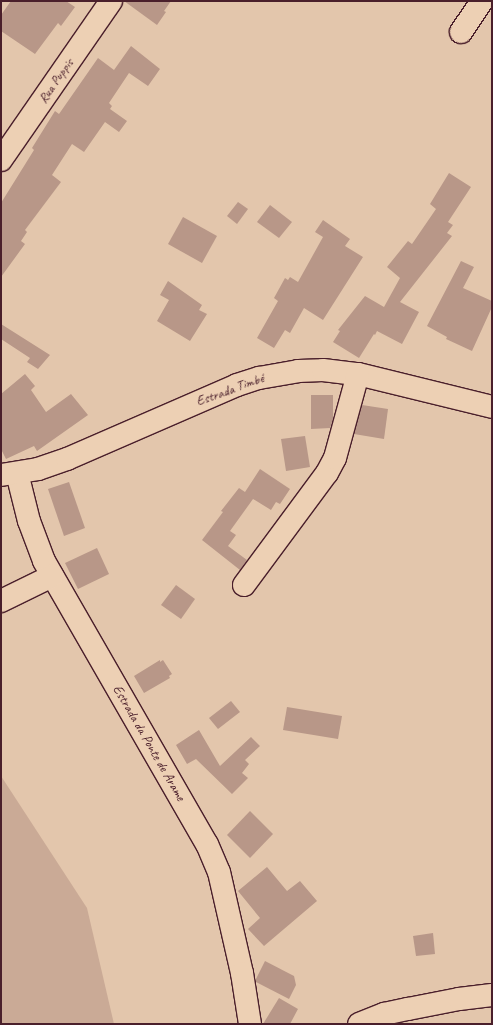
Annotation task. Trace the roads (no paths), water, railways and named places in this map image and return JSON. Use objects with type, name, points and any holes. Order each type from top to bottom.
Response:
[{"type":"street","name":"Rua Puppis","points":[[1,160],[111,1]]},
{"type":"street","points":[[461,32],[482,1]]},
{"type":"street","name":"Estrada Timbé","points":[[9,474],[38,469],[67,459],[237,384],[259,378],[298,371],[323,370],[358,374],[492,407]]},
{"type":"street","points":[[244,585],[333,463],[358,374]]},
{"type":"street","name":"Estrada da Ponte de Arame","points":[[9,474],[52,576],[207,844],[219,872],[242,973],[250,1024]]},
{"type":"street","points":[[1,601],[52,576]]},
{"type":"street","points":[[358,1024],[384,1014],[459,999],[492,995]]}]
